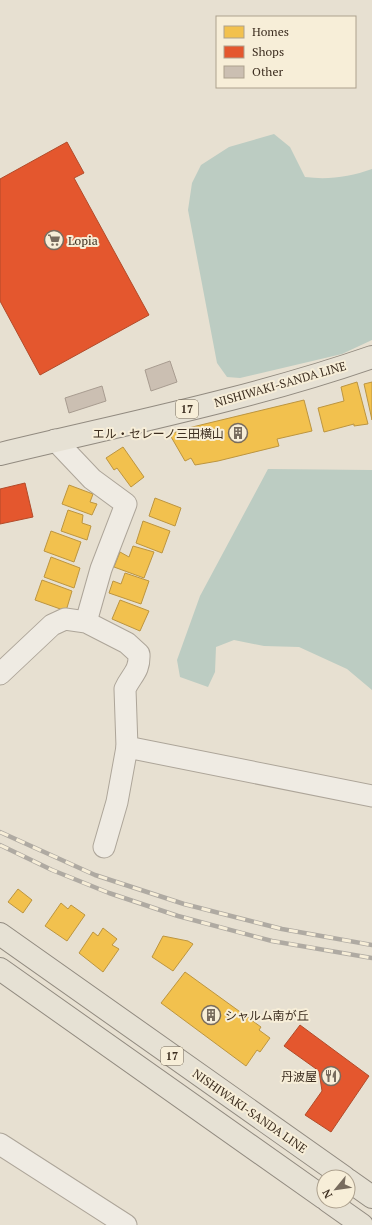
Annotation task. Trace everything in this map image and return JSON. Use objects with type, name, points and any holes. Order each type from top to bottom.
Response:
[{"type":"main road","name":"NISHIWAKI-SANDA LINE","points":[[0,454],[202,406],[333,370],[372,357]]},
{"type":"main road","name":"NISHIWAKI-SANDA LINE","points":[[0,934],[333,1169]]},
{"type":"main road","name":"17","points":[[0,969],[316,1192]]},
{"type":"main road","points":[[356,1186],[372,1197]]},
{"type":"main road","points":[[339,1209],[362,1225]]},
{"type":"street","points":[[55,440],[92,479],[126,504],[101,569],[86,622]]},
{"type":"street","points":[[0,674],[52,625],[65,619],[86,622],[127,643],[139,654],[139,662],[136,672],[128,681],[125,689],[127,747],[117,802],[104,847]]},
{"type":"street","points":[[127,747],[372,796]]},
{"type":"street","points":[[0,1144],[126,1225]]},
{"type":"shaded area","points":[[274,134],[290,147],[305,177],[339,177],[372,169],[372,340],[342,354],[240,378],[227,377],[217,363],[188,210],[192,183],[201,165],[229,147]]},
{"type":"shaded area","points":[[268,469],[372,470],[372,690],[347,669],[299,647],[264,646],[234,640],[216,647],[215,672],[208,687],[180,677],[177,660],[200,596]]},
{"type":"building: Homes","points":[[357,382],[368,424],[354,426],[354,424],[324,432],[318,408],[344,401],[341,387]]},
{"type":"building: Homes","points":[[372,382],[372,420],[364,384]]},
{"type":"building: Homes","name":"エル・セレーノ三田横山","points":[[304,400],[312,431],[277,439],[279,446],[195,465],[191,458],[185,461],[170,435],[180,430]]},
{"type":"building: Homes","points":[[123,447],[144,477],[131,487],[117,468],[114,470],[106,458]]},
{"type":"building: Homes","points":[[69,485],[93,494],[90,502],[97,504],[92,515],[62,504]]},
{"type":"building: Homes","points":[[155,498],[181,508],[175,526],[149,516]]},
{"type":"building: Homes","points":[[68,510],[83,515],[82,523],[91,526],[87,540],[61,531]]},
{"type":"building: Homes","points":[[143,521],[170,531],[162,553],[136,543]]},
{"type":"building: Homes","points":[[51,531],[81,542],[74,562],[44,551]]},
{"type":"building: Homes","points":[[133,546],[154,552],[144,578],[114,567],[120,552],[129,557]]},
{"type":"building: Homes","points":[[51,557],[80,568],[74,588],[44,577]]},
{"type":"building: Homes","points":[[125,573],[149,581],[141,604],[109,593],[113,581],[121,584]]},
{"type":"building: Homes","points":[[42,580],[72,591],[66,611],[35,600]]},
{"type":"building: Homes","points":[[120,600],[149,611],[140,631],[112,619]]},
{"type":"building: Homes","points":[[18,889],[32,900],[23,913],[8,902]]},
{"type":"building: Homes","points":[[61,903],[68,909],[71,905],[85,915],[67,941],[45,926]]},
{"type":"building: Homes","points":[[103,928],[117,939],[112,945],[119,949],[103,972],[79,953],[93,932],[98,936]]},
{"type":"building: Homes","points":[[163,936],[188,941],[193,944],[173,971],[152,957]]},
{"type":"building: Homes","name":"シャルム南が丘","points":[[185,972],[261,1027],[259,1030],[270,1038],[260,1052],[257,1050],[246,1066],[161,1003]]},
{"type":"building: Shops","name":"Lopia","points":[[67,142],[84,173],[74,178],[149,315],[40,375],[0,301],[0,179]]},
{"type":"building: Shops","points":[[25,483],[33,517],[0,524],[0,489]]},
{"type":"building: Shops","points":[[300,1025],[369,1076],[331,1132],[305,1115],[322,1091],[319,1071],[284,1046]]},
{"type":"building: Other","points":[[170,361],[177,382],[151,391],[145,370]]},
{"type":"building: Other","points":[[102,386],[106,401],[69,413],[65,398]]},
{"type":"railway","points":[[0,832],[95,875],[184,904],[282,929],[372,945]]},
{"type":"railway","points":[[0,845],[52,870],[109,893],[178,916],[272,941],[372,958]]},
{"type":"place","name":"Lopia","points":[[54,240]]},
{"type":"place","name":"エル・セレーノ三田横山","points":[[238,433]]},
{"type":"place","name":"シャルム南が丘","points":[[211,1015]]},
{"type":"place","name":"丹波屋","points":[[331,1076]]}]
